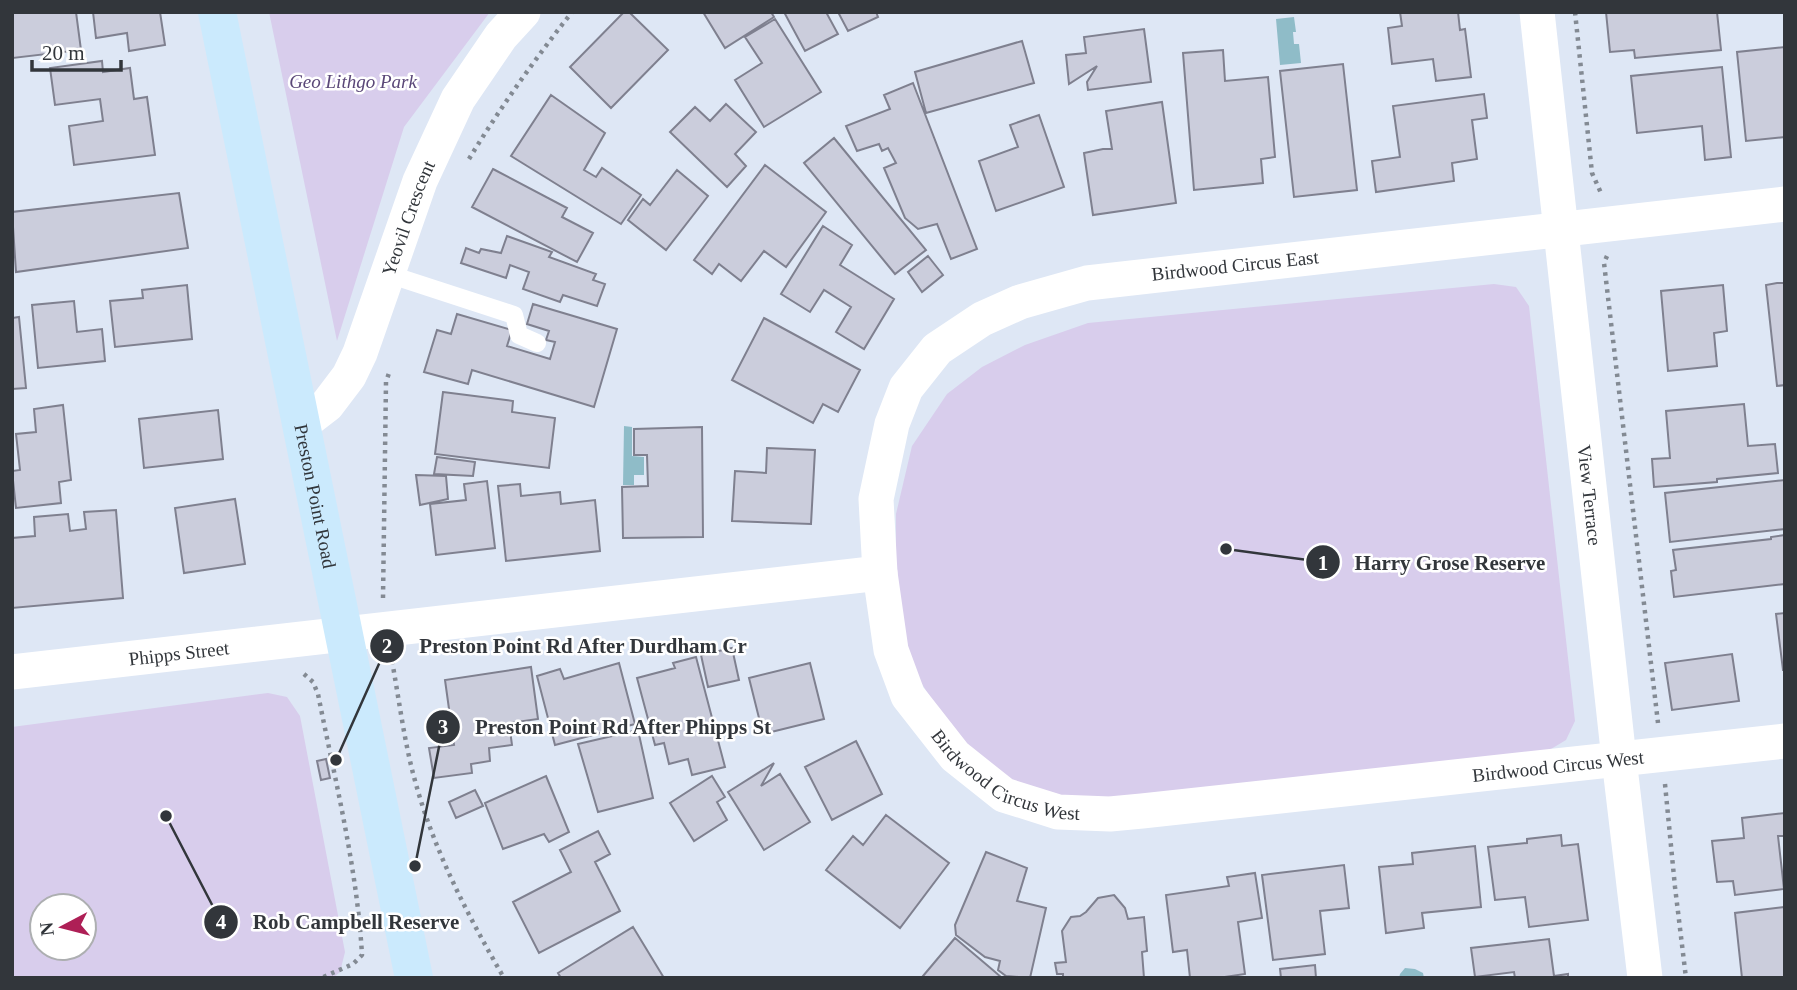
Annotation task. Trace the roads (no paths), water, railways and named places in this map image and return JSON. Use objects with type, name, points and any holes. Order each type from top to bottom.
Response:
[{"type":"main road","name":"Preston Point Road","points":[[217,12],[414,978]]},
{"type":"street","name":"Yeovil Crescent","points":[[301,425],[327,405],[349,376],[360,353],[420,181],[458,99],[501,36],[523,12]]},
{"type":"street","name":"View Terrace","points":[[1537,12],[1645,978]]},
{"type":"street","name":"Birdwood Circus East","points":[[880,573],[876,499],[892,424],[906,387],[937,349],[982,319],[1020,302],[1087,282],[1785,204]]},
{"type":"street","points":[[345,635],[880,573]]},
{"type":"street","name":"Birdwood Circus West","points":[[880,573],[891,650],[908,696],[955,756],[1004,794],[1058,812],[1110,814],[1142,811],[1785,741]]},
{"type":"street","name":"Phipps Street","points":[[12,672],[345,635]]},
{"type":"lane","points":[[388,274],[514,315],[519,335],[537,342]]},
{"type":"water","points":[[1294,17],[1294,44],[1299,44],[1301,63],[1280,65],[1276,19]]},
{"type":"water","points":[[624,426],[632,427],[632,456],[644,457],[644,475],[634,475],[634,485],[623,485]]},
{"type":"water","points":[[1405,968],[1423,973],[1424,978],[1399,978]]},
{"type":"place","name":"Harry Grose Reserve","points":[[1226,549]]},
{"type":"place","name":"Preston Point Rd After Durdham Cr","points":[[336,760]]},
{"type":"place","name":"Rob Campbell Reserve","points":[[166,816]]},
{"type":"place","name":"Preston Point Rd After Phipps St","points":[[415,866]]},
{"type":"park label","name":"Geo Lithgo Park","points":[[353,81]]}]
